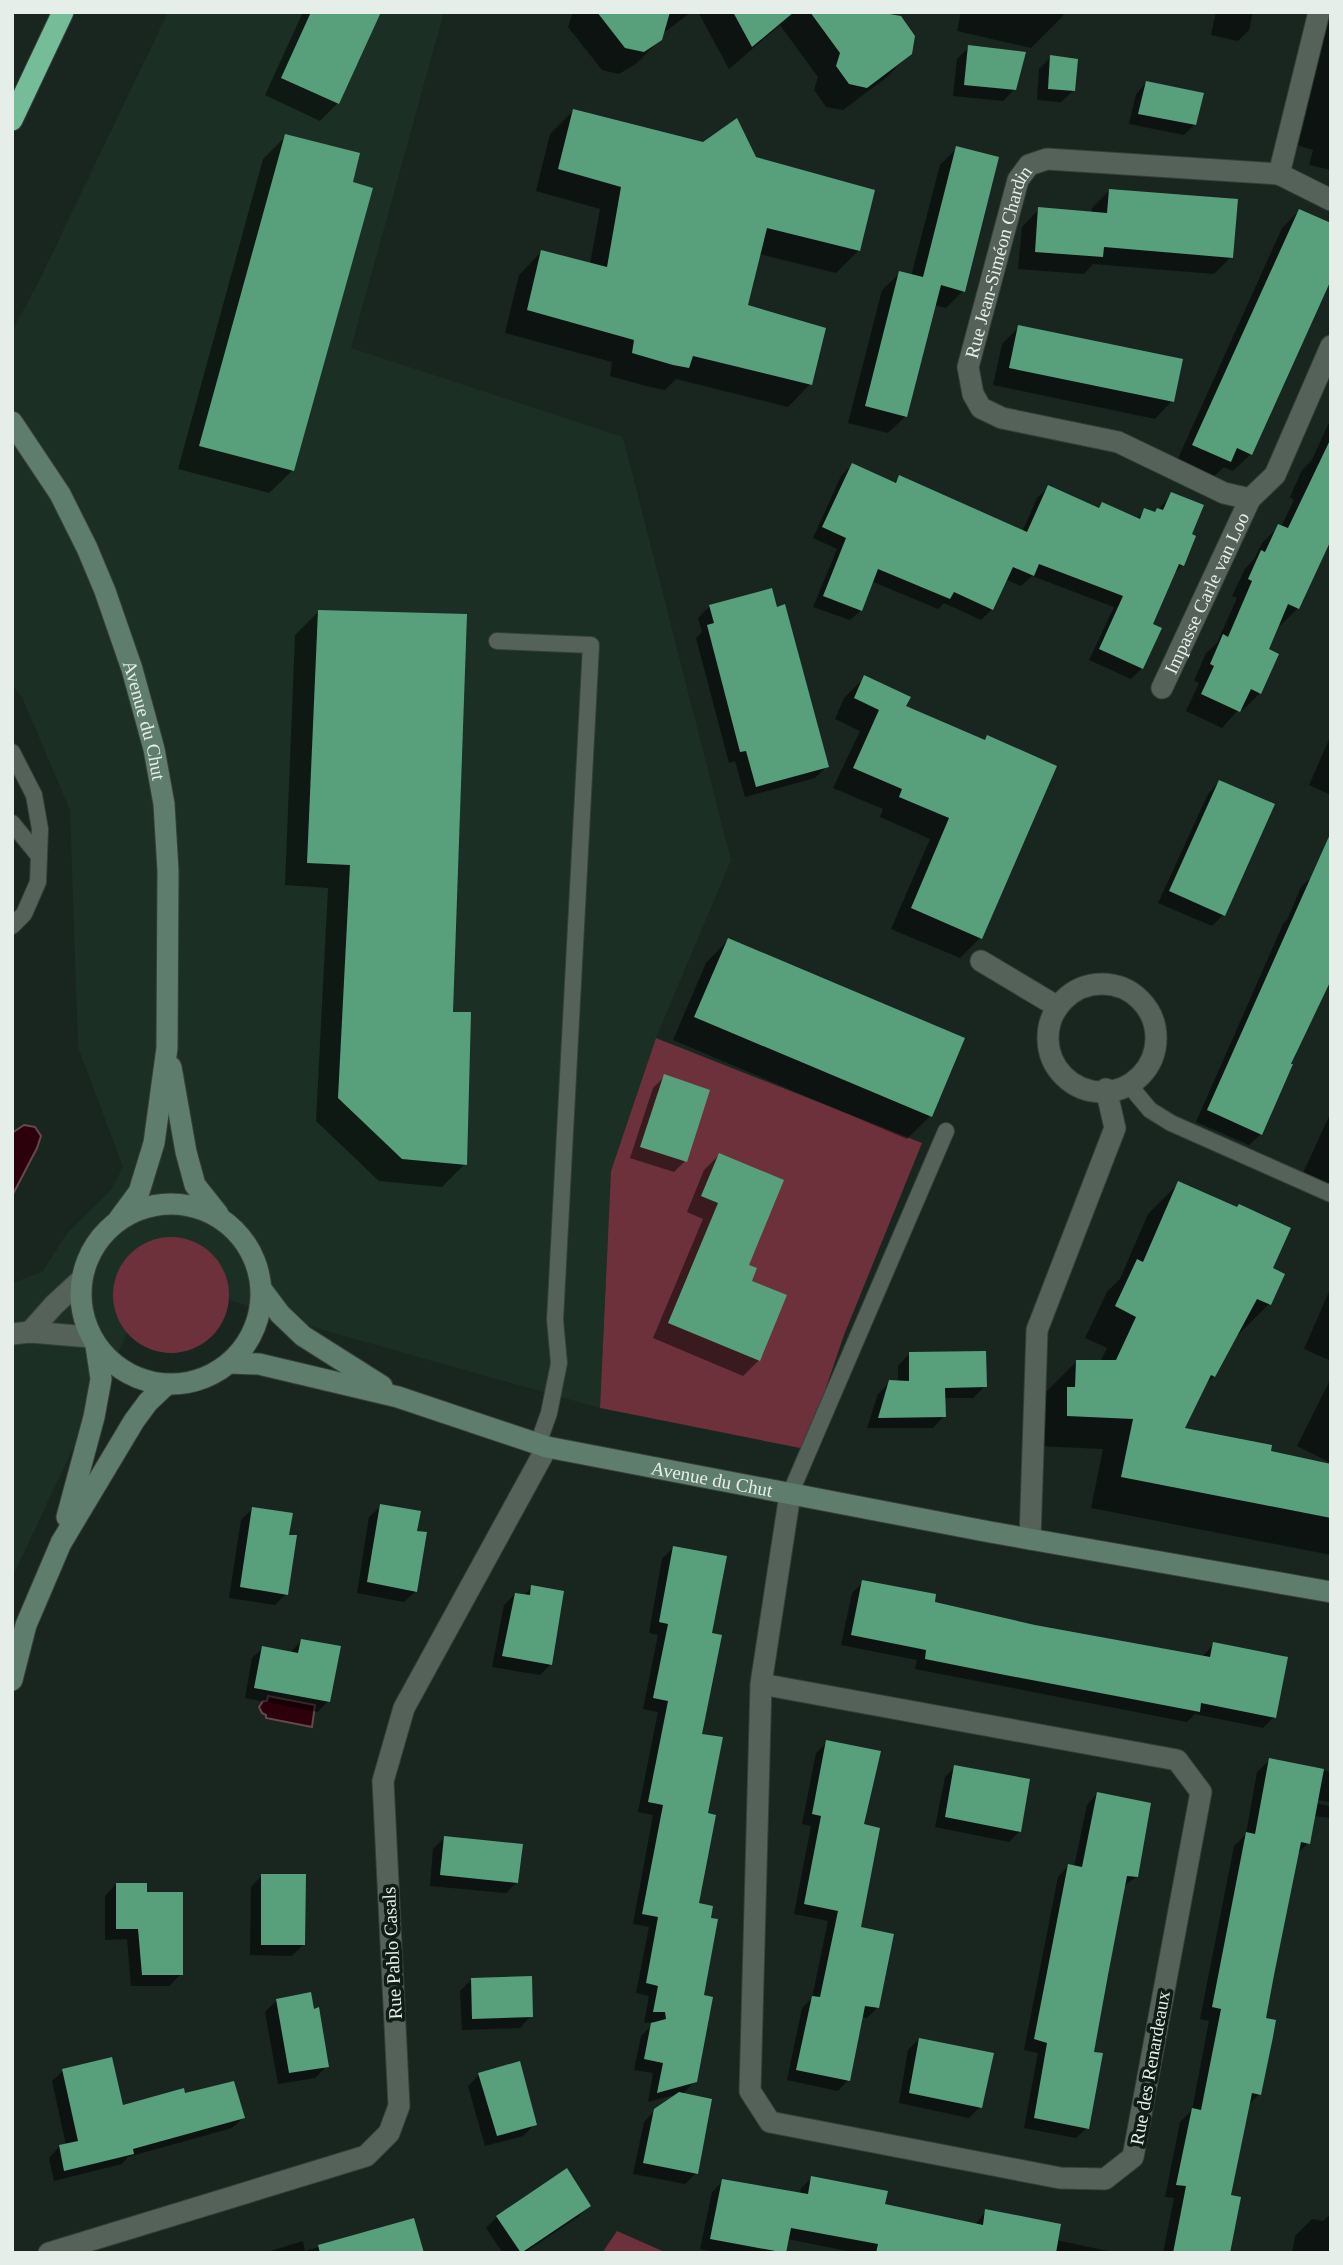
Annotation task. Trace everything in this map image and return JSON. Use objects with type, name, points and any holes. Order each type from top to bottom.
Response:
[{"type":"highway","points":[[12,120],[62,12]]},
{"type":"street","points":[[1319,12],[1279,174],[1331,200]]},
{"type":"street","name":"Rue Jean-Siméon Chardin","points":[[1250,499],[1224,493],[1118,442],[1002,418],[981,408],[973,394],[968,367],[1018,180],[1030,165],[1047,159],[1279,174]]},
{"type":"street","points":[[1250,499],[1275,475],[1331,346]]},
{"type":"street","name":"Avenue du Chut","points":[[12,422],[60,494],[87,548],[132,669],[154,749],[164,804],[168,871],[167,1048],[155,1143],[139,1192],[119,1219]]},
{"type":"street","name":"Impasse Carle van Loo","points":[[1162,688],[1250,499]]},
{"type":"street","points":[[981,961],[1058,1007]]},
{"type":"street","points":[[1104,984],[1121,988],[1137,998],[1149,1011],[1155,1028],[1156,1046],[1150,1063],[1139,1078],[1129,1085],[1124,1088],[1089,1091],[1073,1084],[1060,1073],[1051,1057],[1048,1040],[1050,1023],[1058,1007],[1070,994],[1086,987],[1104,984]]},
{"type":"street","name":"Avenue du Chut","points":[[167,1048],[186,1152],[195,1185],[223,1219]]},
{"type":"street","points":[[1030,1539],[1037,1330],[1115,1128],[1106,1089]]},
{"type":"street","points":[[21,1333],[93,1342],[115,1366],[139,1379],[166,1385],[195,1382],[230,1363],[251,1338],[260,1315],[262,1290],[257,1264],[243,1239],[223,1219],[198,1207],[171,1203],[144,1208],[119,1219],[101,1236],[88,1257],[81,1280],[80,1309],[93,1342],[101,1379],[61,1543]]},
{"type":"street","points":[[21,1333],[81,1280]]},
{"type":"street","name":"Avenue du Chut","points":[[262,1290],[280,1314],[303,1336],[398,1397]]},
{"type":"street","name":"Avenue du Chut","points":[[230,1363],[259,1364],[398,1397],[542,1445],[1030,1539],[1331,1592]]},
{"type":"street","points":[[12,1680],[26,1625],[61,1543],[134,1421],[148,1402],[166,1385]]},
{"type":"street","name":"Rue Pablo Casals","points":[[49,2253],[366,2157],[389,2133],[399,2106],[383,1781],[404,1708],[542,1445]]},
{"type":"street","name":"Rue des Renardeaux","points":[[761,1684],[1177,1759],[1200,1793],[1133,2157],[1105,2179],[1060,2178],[770,2122],[750,2091],[761,1684],[790,1494]]},
{"type":"lane","points":[[497,641],[592,645],[556,1307],[559,1363],[542,1445]]},
{"type":"lane","points":[[12,752],[34,795],[40,829],[38,882],[24,914],[12,926]]},
{"type":"lane","points":[[12,823],[39,856]]},
{"type":"lane","points":[[1129,1085],[1150,1110],[1171,1123],[1331,1194]]},
{"type":"lane","points":[[790,1494],[946,1131]]},
{"type":"shaded area","points":[[168,12],[444,12],[351,348],[623,437],[731,860],[656,1038],[611,1171],[600,1408],[326,1331],[204,1292],[139,1308],[12,1578],[12,1283],[42,1272],[68,1232],[111,1190],[123,1167],[78,1047],[70,810],[22,697],[12,685],[12,331],[37,285]]},
{"type":"shaded area","points":[[656,1038],[922,1143],[844,1335],[805,1449],[600,1408],[611,1171]]},
{"type":"shaded area","points":[[24,1125],[35,1127],[41,1136],[12,1196],[12,1133]]},
{"type":"shaded area","points":[[171,1237],[193,1242],[212,1254],[224,1273],[229,1295],[224,1317],[212,1336],[193,1348],[171,1353],[149,1348],[130,1336],[118,1317],[113,1295],[118,1273],[130,1254],[149,1242]]},
{"type":"shaded area","points":[[268,1696],[315,1705],[312,1727],[266,1718],[259,1707],[263,1701],[267,1701]]},
{"type":"shaded area","points":[[617,2231],[667,2253],[602,2253]]},
{"type":"building","points":[[311,12],[381,12],[339,104],[281,78]]},
{"type":"building","points":[[597,12],[670,12],[662,40],[644,52],[625,48]]},
{"type":"building","points":[[733,12],[794,12],[752,47]]},
{"type":"building","points":[[810,12],[878,12],[901,16],[915,36],[912,54],[867,88],[849,84],[836,66],[840,53]]},
{"type":"building","points":[[968,45],[1026,52],[1016,90],[964,85]]},
{"type":"building","points":[[1050,55],[1078,59],[1075,91],[1048,89]]},
{"type":"building","points":[[1146,81],[1204,93],[1196,125],[1138,114]]},
{"type":"building","points":[[573,109],[703,142],[737,118],[756,157],[875,190],[860,251],[767,228],[748,305],[826,328],[812,385],[693,356],[689,368],[673,365],[632,353],[634,340],[527,310],[541,250],[607,267],[621,187],[558,169]]},
{"type":"building","points":[[285,134],[360,153],[353,182],[373,188],[294,471],[199,446]]},
{"type":"building","points":[[956,146],[999,157],[965,292],[941,285],[907,417],[865,406],[899,271],[923,277]]},
{"type":"building","points":[[1109,189],[1238,199],[1233,258],[1104,247],[1103,257],[1035,252],[1038,207],[1107,213]]},
{"type":"building","points":[[1299,209],[1331,223],[1331,280],[1252,455],[1237,448],[1231,462],[1192,445]]},
{"type":"building","points":[[1018,325],[1183,359],[1174,402],[1009,368]]},
{"type":"building","points":[[1331,438],[1331,540],[1299,609],[1288,604],[1269,649],[1279,654],[1261,694],[1251,689],[1240,712],[1201,694],[1214,666],[1210,664],[1223,634],[1228,637],[1252,581],[1248,579],[1261,550],[1265,552],[1278,524],[1288,528]]},
{"type":"building","points":[[852,463],[896,483],[899,475],[1027,532],[1048,485],[1099,508],[1102,502],[1140,519],[1144,508],[1155,512],[1157,508],[1163,510],[1171,492],[1204,505],[1192,534],[1196,536],[1184,566],[1179,564],[1153,624],[1162,628],[1143,669],[1099,649],[1123,596],[1039,564],[1034,576],[1013,567],[993,610],[954,592],[950,599],[878,569],[862,611],[823,596],[846,538],[822,527]]},
{"type":"building","points":[[772,588],[777,607],[785,604],[829,767],[756,787],[746,751],[740,752],[707,625],[714,623],[709,605]]},
{"type":"building","points":[[318,610],[467,614],[453,1012],[471,1012],[467,1165],[402,1159],[338,1098],[350,865],[307,863]]},
{"type":"building","points":[[864,675],[911,697],[906,706],[985,740],[987,735],[1057,766],[982,939],[911,908],[949,818],[899,797],[902,789],[853,768],[879,710],[854,698]]},
{"type":"building","points":[[1219,780],[1275,804],[1225,916],[1169,891]]},
{"type":"building","points":[[1331,832],[1331,980],[1291,1064],[1262,1135],[1207,1110]]},
{"type":"building","points":[[728,938],[965,1038],[932,1117],[694,1017]]},
{"type":"building","points":[[664,1074],[710,1090],[687,1162],[640,1147]]},
{"type":"building","points":[[719,1153],[784,1180],[749,1265],[757,1268],[752,1281],[787,1295],[760,1361],[668,1323],[718,1203],[701,1196]]},
{"type":"building","points":[[1178,1181],[1237,1207],[1239,1204],[1291,1228],[1273,1268],[1285,1274],[1271,1305],[1257,1299],[1215,1377],[1211,1375],[1185,1428],[1272,1445],[1271,1451],[1331,1464],[1331,1518],[1121,1477],[1133,1419],[1067,1416],[1067,1387],[1075,1387],[1076,1360],[1116,1360],[1136,1317],[1115,1306],[1137,1259],[1143,1262]]},
{"type":"building","points":[[986,1351],[987,1387],[945,1388],[946,1417],[878,1418],[889,1380],[909,1381],[909,1352]]},
{"type":"building","points":[[380,1504],[421,1511],[417,1531],[427,1532],[417,1592],[367,1582]]},
{"type":"building","points":[[252,1507],[293,1513],[289,1535],[297,1535],[288,1595],[240,1587]]},
{"type":"building","points":[[673,1546],[727,1556],[712,1633],[722,1635],[702,1734],[723,1737],[708,1813],[716,1815],[699,1903],[713,1906],[711,1918],[718,1919],[704,1995],[713,1997],[697,2082],[657,2093],[663,2063],[644,2059],[651,2023],[666,2019],[665,2012],[653,2012],[658,1986],[646,1983],[658,1917],[642,1914],[663,1805],[648,1802],[668,1701],[653,1698],[668,1624],[659,1622]]},
{"type":"building","points":[[862,1580],[936,1594],[935,1602],[1035,1625],[1210,1657],[1213,1642],[1288,1657],[1276,1718],[1201,1703],[1200,1712],[1000,1674],[925,1659],[926,1650],[851,1635]]},
{"type":"building","points":[[531,1585],[564,1591],[552,1665],[502,1656],[515,1593],[530,1595]]},
{"type":"building","points":[[301,1639],[341,1646],[330,1702],[254,1688],[262,1646],[298,1653]]},
{"type":"building","points":[[826,1740],[881,1751],[864,1824],[880,1828],[861,1927],[894,1934],[879,2008],[865,2006],[850,2081],[796,2070],[812,1996],[820,1997],[838,1911],[804,1904],[821,1816],[812,1814]]},
{"type":"building","points":[[1269,1758],[1324,1769],[1310,1844],[1301,1842],[1274,1975],[1266,2018],[1276,2020],[1273,2037],[1261,2095],[1252,2093],[1231,2195],[1241,2197],[1230,2253],[1173,2253],[1186,2186],[1176,2185],[1192,2108],[1201,2110],[1221,2009],[1212,2007],[1246,1832],[1255,1834]]},
{"type":"building","points":[[954,1765],[1030,1779],[1021,1832],[945,1817]]},
{"type":"building","points":[[1097,1792],[1151,1803],[1138,1877],[1127,1876],[1108,1975],[1094,2052],[1103,2053],[1089,2129],[1034,2118],[1047,2043],[1034,2039],[1068,1864],[1082,1867]]},
{"type":"building","points":[[444,1836],[523,1844],[518,1883],[440,1875]]},
{"type":"building","points":[[261,1874],[306,1874],[305,1945],[261,1945]]},
{"type":"building","points":[[116,1883],[147,1883],[147,1892],[183,1892],[183,1975],[142,1975],[138,1929],[116,1929]]},
{"type":"building","points":[[532,1976],[533,2017],[472,2019],[471,1978]]},
{"type":"building","points":[[311,1992],[314,2009],[319,2007],[329,2067],[289,2073],[276,1999]]},
{"type":"building","points":[[919,2038],[994,2053],[982,2108],[909,2093]]},
{"type":"building","points":[[112,2057],[123,2105],[184,2088],[185,2093],[234,2081],[245,2118],[133,2149],[134,2154],[64,2171],[59,2145],[78,2141],[62,2069]]},
{"type":"building","points":[[520,2061],[537,2125],[497,2136],[478,2073]]},
{"type":"building","points":[[679,2092],[712,2099],[698,2174],[643,2163],[654,2109]]},
{"type":"building","points":[[567,2168],[591,2206],[521,2253],[496,2216]]},
{"type":"building","points":[[811,2176],[888,2191],[885,2204],[983,2225],[985,2209],[1061,2224],[1056,2253],[876,2253],[878,2244],[791,2228],[786,2253],[710,2239],[722,2179],[808,2194]]},
{"type":"building","points":[[414,2218],[424,2253],[320,2253],[318,2245]]}]
